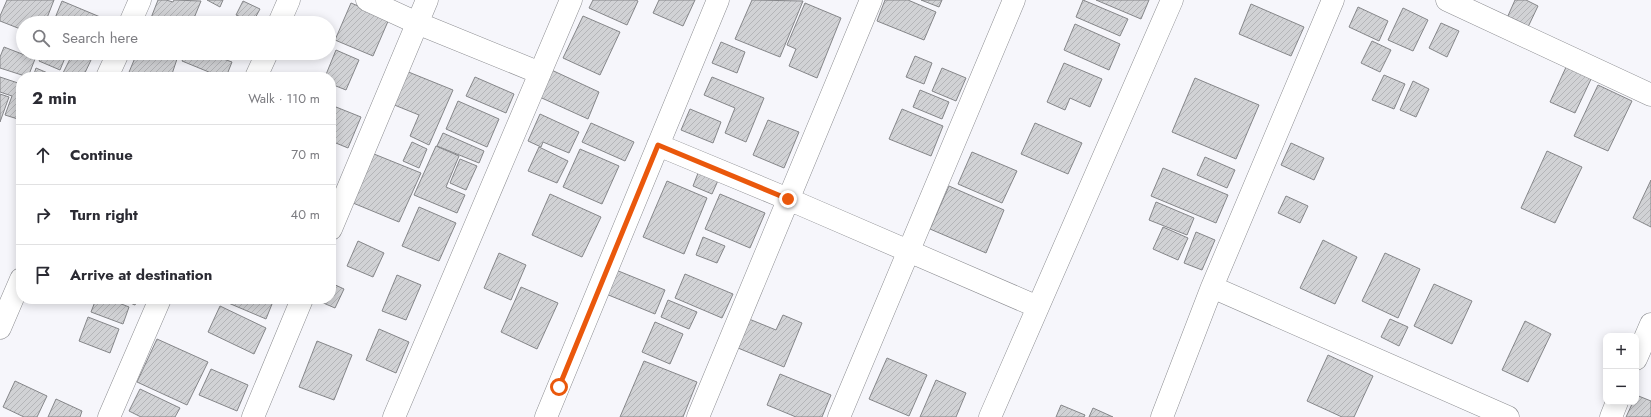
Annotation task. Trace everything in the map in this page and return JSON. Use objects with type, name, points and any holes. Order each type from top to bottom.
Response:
[{"type":"street","points":[[133,16],[140,0]]},
{"type":"street","points":[[282,16],[289,0]]},
{"type":"street","points":[[367,0],[417,23],[540,73]]},
{"type":"street","points":[[336,217],[427,0]]},
{"type":"street","points":[[394,417],[571,0]]},
{"type":"street","points":[[546,417],[718,0]]},
{"type":"street","points":[[698,417],[870,0]]},
{"type":"street","points":[[839,417],[1014,0]]},
{"type":"street","points":[[990,417],[1172,0]]},
{"type":"street","points":[[1162,417],[1212,287],[1333,0]]},
{"type":"street","points":[[1447,0],[1651,95]]},
{"type":"street","points":[[109,72],[115,60]]},
{"type":"street","points":[[258,72],[264,60]]},
{"type":"street","points":[[658,145],[788,199],[1038,307]]},
{"type":"street","points":[[1212,287],[1508,417]]},
{"type":"street","points":[[0,328],[16,291]]},
{"type":"street","points":[[109,417],[158,304]]},
{"type":"street","points":[[253,417],[300,304]]},
{"type":"street","points":[[1639,352],[1651,324]]},
{"type":"street","points":[[1611,417],[1617,405]]},
{"type":"building","points":[[7,0],[54,0],[48,16],[16,16],[16,27],[0,21],[0,16]]},
{"type":"building","points":[[158,0],[173,2],[174,0],[201,1],[195,16],[152,16]]},
{"type":"building","points":[[207,0],[223,0],[220,7]]},
{"type":"building","points":[[593,0],[638,1],[627,25],[589,8]]},
{"type":"building","points":[[659,0],[695,0],[683,26],[653,13]]},
{"type":"building","points":[[752,0],[803,1],[780,57],[735,39]]},
{"type":"building","points":[[885,0],[908,0],[936,12],[924,40],[877,21]]},
{"type":"building","points":[[921,0],[942,0],[939,7]]},
{"type":"building","points":[[1083,0],[1128,19],[1120,36],[1076,17]]},
{"type":"building","points":[[1096,0],[1149,0],[1141,19]]},
{"type":"building","points":[[1515,0],[1526,0],[1538,6],[1528,27],[1507,18]]},
{"type":"building","points":[[62,1],[98,16],[56,16]]},
{"type":"building","points":[[243,1],[260,9],[256,16],[236,15]]},
{"type":"building","points":[[351,3],[389,19],[373,56],[336,40]]},
{"type":"building","points":[[805,3],[841,18],[817,78],[789,66],[796,49],[787,45]]},
{"type":"building","points":[[1251,4],[1304,27],[1291,56],[1239,34]]},
{"type":"building","points":[[1358,7],[1388,21],[1379,41],[1349,27]]},
{"type":"building","points":[[1403,8],[1428,20],[1413,51],[1388,40]]},
{"type":"building","points":[[583,16],[620,32],[600,75],[563,58]]},
{"type":"building","points":[[1441,23],[1459,31],[1447,57],[1429,48]]},
{"type":"building","points":[[1075,24],[1120,44],[1109,70],[1064,50]]},
{"type":"building","points":[[1372,41],[1391,50],[1380,72],[1361,63]]},
{"type":"building","points":[[721,42],[745,52],[737,73],[712,63]]},
{"type":"building","points":[[4,47],[16,52],[16,60],[35,60],[30,72],[16,73],[0,68],[0,57]]},
{"type":"building","points":[[336,50],[359,60],[346,90],[336,86],[336,72],[327,72],[332,60],[336,60]]},
{"type":"building","points":[[915,56],[932,63],[924,84],[906,77]]},
{"type":"building","points":[[40,60],[64,60],[60,70]]},
{"type":"building","points":[[70,60],[91,60],[85,72],[64,72]]},
{"type":"building","points":[[134,60],[177,60],[173,72],[129,72]]},
{"type":"building","points":[[226,60],[232,62],[228,72],[209,72],[182,61]]},
{"type":"building","points":[[1064,63],[1102,79],[1090,107],[1070,98],[1065,110],[1047,102]]},
{"type":"building","points":[[1567,65],[1592,77],[1575,113],[1550,102]]},
{"type":"building","points":[[545,67],[599,92],[588,119],[533,94]]},
{"type":"building","points":[[36,68],[45,72],[35,72]]},
{"type":"building","points":[[942,68],[966,78],[956,101],[932,91]]},
{"type":"building","points":[[406,71],[453,90],[429,145],[410,136],[419,115],[392,104]]},
{"type":"building","points":[[1384,75],[1405,84],[1394,109],[1372,100]]},
{"type":"building","points":[[0,77],[16,82],[16,118],[5,115],[12,96],[0,92]]},
{"type":"building","points":[[475,77],[514,94],[506,113],[466,96]]},
{"type":"building","points":[[712,77],[764,98],[746,142],[725,133],[735,108],[704,95]]},
{"type":"building","points":[[1195,78],[1259,105],[1236,159],[1172,132]]},
{"type":"building","points":[[1413,81],[1429,89],[1416,117],[1400,110]]},
{"type":"building","points":[[1598,85],[1632,101],[1608,151],[1574,136]]},
{"type":"building","points":[[920,90],[949,102],[942,119],[913,107]]},
{"type":"building","points":[[0,94],[9,97],[0,122]]},
{"type":"building","points":[[458,101],[499,119],[487,147],[446,129]]},
{"type":"building","points":[[336,107],[361,117],[348,148],[336,143]]},
{"type":"building","points":[[690,109],[721,122],[713,143],[681,130]]},
{"type":"building","points":[[902,109],[943,126],[931,156],[889,139]]},
{"type":"building","points":[[540,114],[579,132],[569,153],[543,142],[541,147],[528,141]]},
{"type":"building","points":[[768,120],[799,132],[784,168],[753,155]]},
{"type":"building","points":[[591,123],[634,142],[625,161],[582,142]]},
{"type":"building","points":[[1035,123],[1082,143],[1068,174],[1021,154]]},
{"type":"building","points":[[443,133],[484,151],[479,163],[437,146]]},
{"type":"building","points":[[412,142],[427,149],[419,168],[403,161]]},
{"type":"building","points":[[1291,143],[1324,158],[1314,180],[1281,165]]},
{"type":"building","points":[[436,146],[459,156],[446,187],[465,195],[457,213],[414,195]]},
{"type":"building","points":[[539,147],[568,161],[557,183],[528,171]]},
{"type":"building","points":[[580,149],[619,166],[602,204],[563,187]]},
{"type":"building","points":[[1547,151],[1582,167],[1555,223],[1521,208]]},
{"type":"building","points":[[972,152],[1017,171],[1002,203],[958,184]]},
{"type":"building","points":[[374,154],[421,173],[399,222],[353,203]]},
{"type":"building","points":[[1205,157],[1235,170],[1227,188],[1197,175]]},
{"type":"building","points":[[460,159],[477,166],[466,190],[450,183]]},
{"type":"building","points":[[700,168],[720,176],[712,194],[693,186]]},
{"type":"building","points":[[1163,168],[1228,195],[1216,223],[1151,196]]},
{"type":"building","points":[[1651,180],[1651,227],[1633,218]]},
{"type":"building","points":[[667,181],[707,198],[684,254],[643,237]]},
{"type":"building","points":[[949,186],[1004,210],[986,253],[930,229]]},
{"type":"building","points":[[550,194],[601,217],[582,257],[532,235]]},
{"type":"building","points":[[720,194],[765,213],[750,248],[705,229]]},
{"type":"building","points":[[1286,196],[1308,206],[1300,223],[1278,213]]},
{"type":"building","points":[[1156,202],[1194,218],[1187,235],[1149,220]]},
{"type":"building","points":[[419,207],[456,223],[439,261],[402,246]]},
{"type":"building","points":[[1163,227],[1188,238],[1178,260],[1153,249]]},
{"type":"building","points":[[1196,232],[1215,240],[1202,270],[1184,263]]},
{"type":"building","points":[[703,237],[725,246],[717,263],[696,255]]},
{"type":"building","points":[[1323,240],[1357,257],[1335,304],[1300,288]]},
{"type":"building","points":[[358,241],[384,253],[373,277],[347,266]]},
{"type":"building","points":[[499,253],[526,265],[511,300],[484,288]]},
{"type":"building","points":[[1385,253],[1420,269],[1398,318],[1362,301]]},
{"type":"building","points":[[616,270],[665,290],[655,314],[606,294]]},
{"type":"building","points":[[685,274],[733,294],[722,318],[675,298]]},
{"type":"building","points":[[397,275],[421,285],[406,320],[382,311]]},
{"type":"building","points":[[1434,284],[1472,301],[1452,344],[1414,326]]},
{"type":"building","points":[[336,285],[344,289],[335,308],[326,304],[336,304]]},
{"type":"building","points":[[521,287],[558,303],[537,349],[501,332]]},
{"type":"building","points":[[668,300],[697,312],[689,329],[661,317]]},
{"type":"building","points":[[94,304],[122,304],[129,307],[123,324],[91,312]]},
{"type":"building","points":[[231,304],[272,304],[266,319]]},
{"type":"building","points":[[220,306],[266,328],[254,354],[208,332]]},
{"type":"building","points":[[783,315],[802,323],[784,367],[738,348],[749,319],[776,330]]},
{"type":"building","points":[[88,317],[119,329],[110,353],[79,341]]},
{"type":"building","points":[[1390,319],[1408,327],[1399,346],[1381,337]]},
{"type":"building","points":[[1525,321],[1551,334],[1528,382],[1502,370]]},
{"type":"building","points":[[655,322],[683,334],[670,364],[642,352]]},
{"type":"building","points":[[379,329],[409,342],[396,373],[366,360]]},
{"type":"building","points":[[157,339],[208,362],[187,405],[137,382]]},
{"type":"building","points":[[317,341],[352,355],[334,400],[299,387]]},
{"type":"building","points":[[1328,355],[1373,376],[1354,417],[1342,417],[1307,401]]},
{"type":"building","points":[[887,358],[927,375],[909,416],[869,399]]},
{"type":"building","points":[[644,361],[697,382],[683,417],[620,417]]},
{"type":"building","points":[[211,369],[248,385],[237,411],[199,395]]},
{"type":"building","points":[[780,374],[831,395],[822,417],[796,417],[767,405]]},
{"type":"building","points":[[936,380],[966,393],[956,417],[920,417]]},
{"type":"building","points":[[15,381],[47,396],[37,417],[24,417],[3,407]]},
{"type":"building","points":[[140,389],[180,408],[175,417],[141,417],[129,411]]},
{"type":"building","points":[[1639,396],[1651,401],[1651,417],[1626,417],[1632,405],[1639,405]]},
{"type":"building","points":[[56,399],[82,411],[80,417],[48,417]]},
{"type":"building","points":[[1061,405],[1085,415],[1084,417],[1056,417]]},
{"type":"building","points":[[1093,408],[1113,417],[1089,417]]},
{"type":"route","points":[[559,387],[658,145],[788,199]]}]
